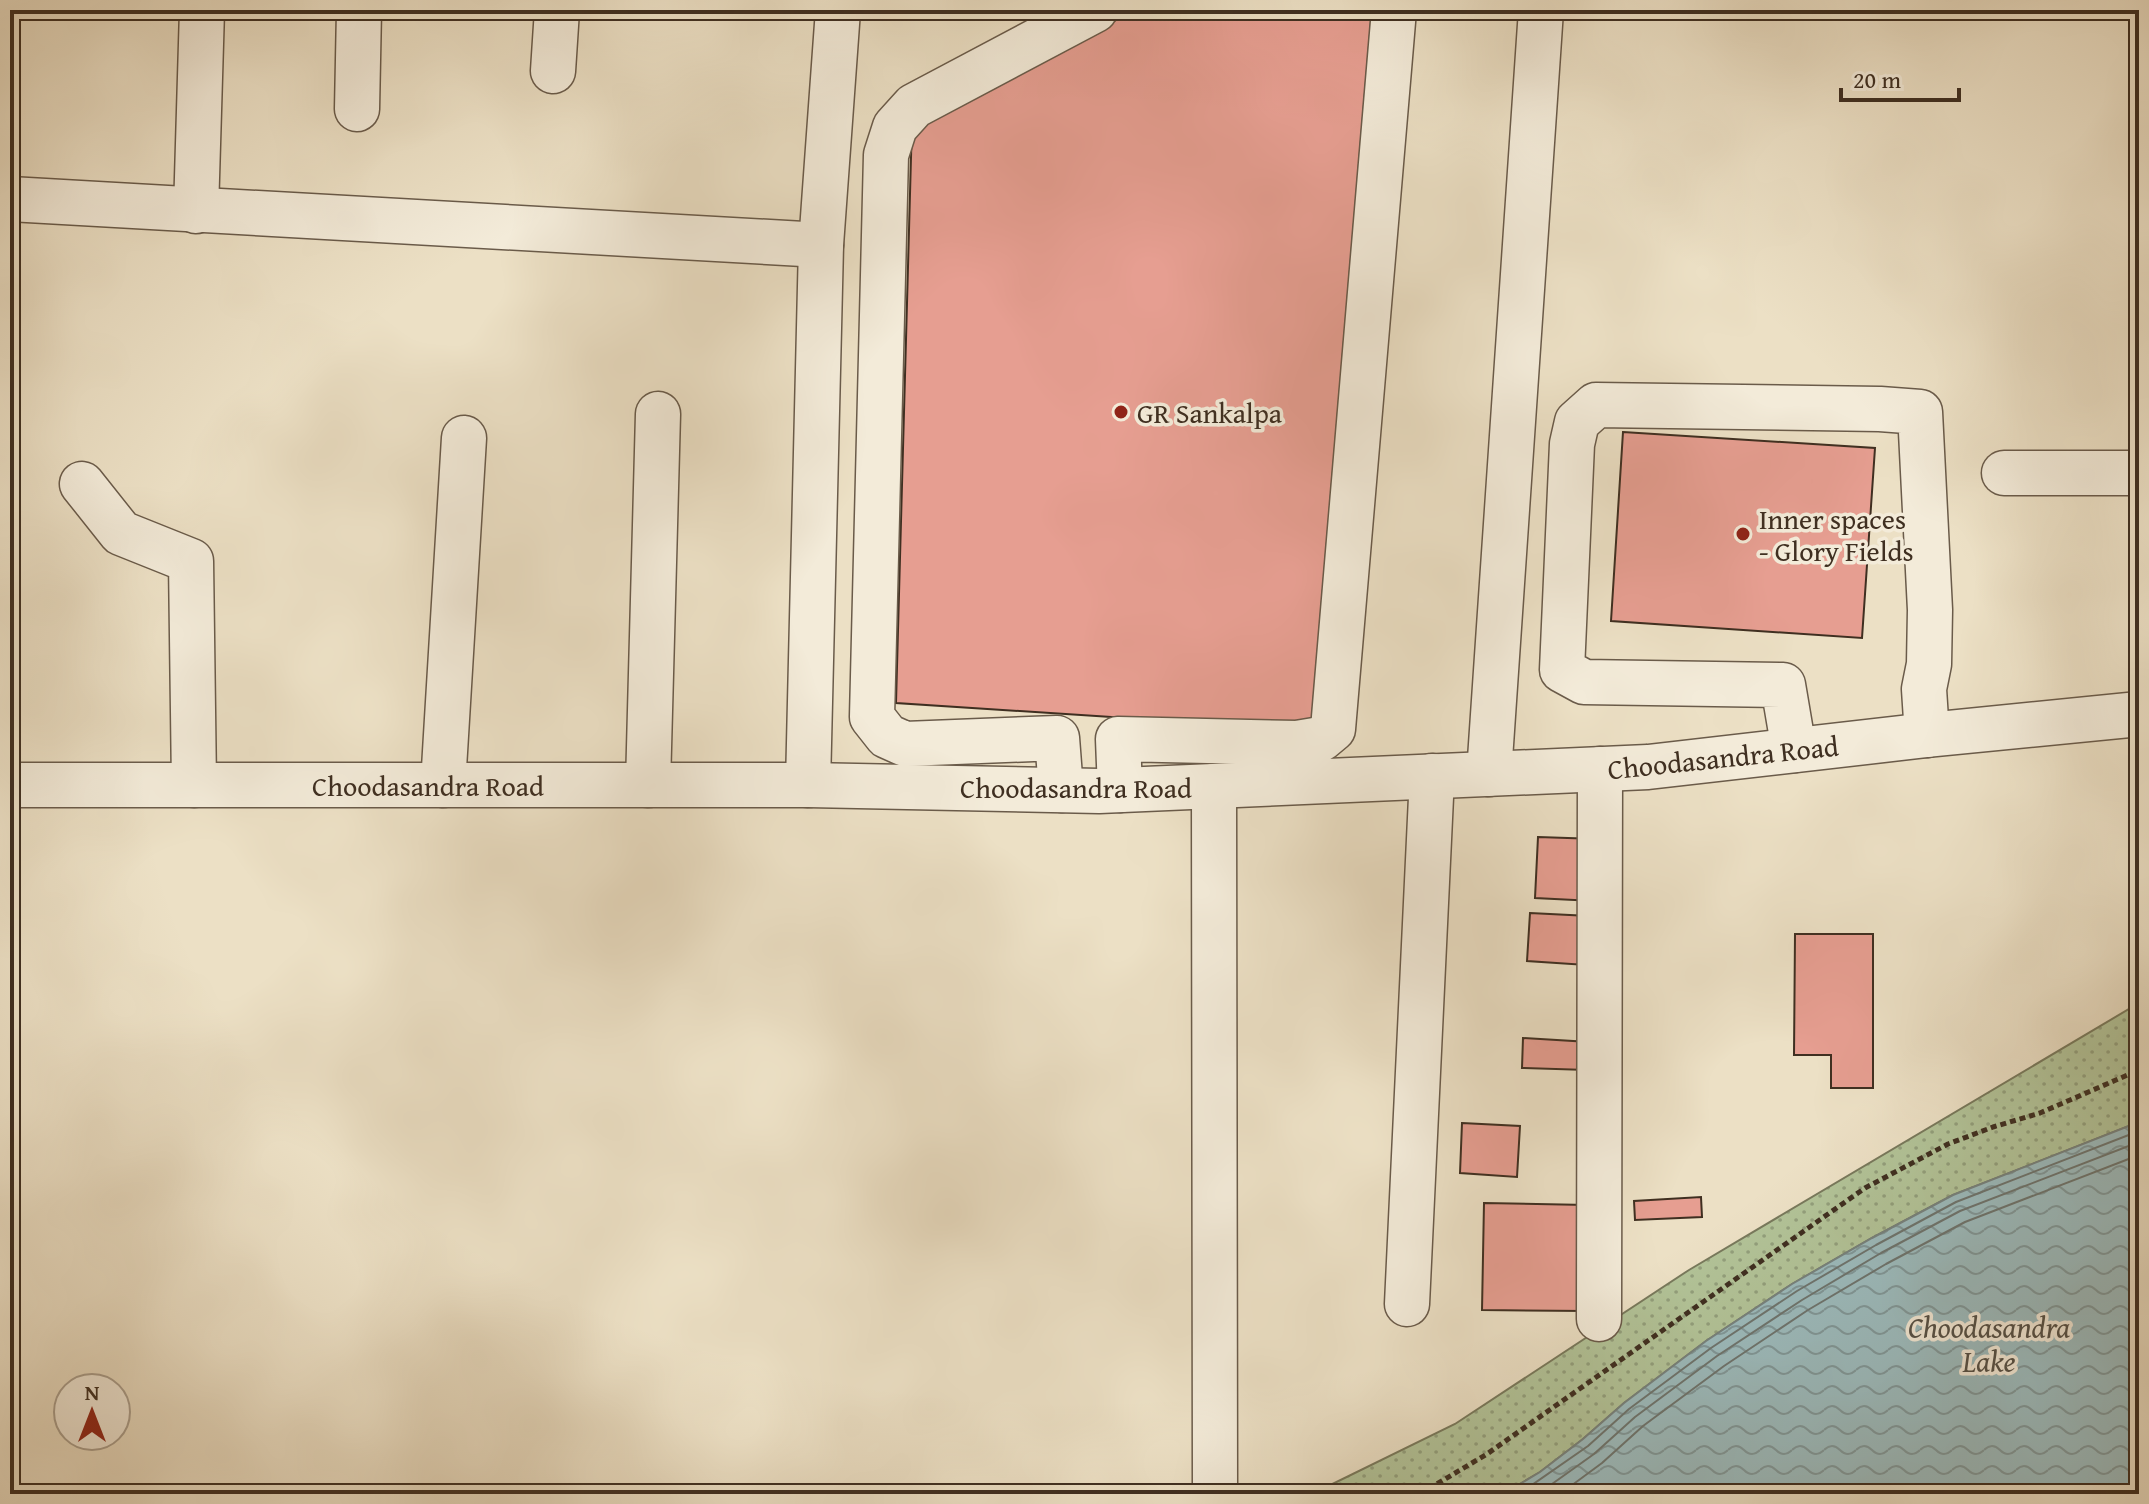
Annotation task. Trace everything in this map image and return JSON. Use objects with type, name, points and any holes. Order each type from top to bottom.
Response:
[{"type":"street","points":[[196,211],[202,10]]},
{"type":"street","points":[[357,109],[359,10]]},
{"type":"street","points":[[553,71],[557,10]]},
{"type":"street","points":[[808,785],[821,245],[838,10]]},
{"type":"street","points":[[1095,10],[914,106],[895,127],[886,155],[872,717],[887,736],[905,744],[1023,737],[1297,743],[1321,739],[1333,729],[1394,10]]},
{"type":"street","points":[[1489,774],[1541,10]]},
{"type":"street","points":[[10,199],[821,245]]},
{"type":"street","points":[[1794,750],[1783,685],[1584,682],[1562,670],[1572,444],[1577,422],[1596,405],[1920,412],[1930,610],[1929,664],[1924,689],[1927,735]]},
{"type":"street","points":[[648,785],[658,414]]},
{"type":"street","points":[[443,785],[464,438]]},
{"type":"street","points":[[2004,473],[2139,473]]},
{"type":"street","points":[[82,484],[121,533],[191,561],[194,785]]},
{"type":"street","name":"Choodasandra Road","points":[[10,785],[808,785],[1120,790],[1648,767],[2139,714]]},
{"type":"street","points":[[1057,738],[1061,790]]},
{"type":"street","points":[[1118,739],[1120,790]]},
{"type":"street","points":[[1599,1319],[1600,769]]},
{"type":"street","points":[[1407,1304],[1432,776]]},
{"type":"street","points":[[1214,786],[1215,1494]]},
{"type":"path","points":[[1420,1494],[1487,1454],[1865,1188],[1948,1144],[2040,1113],[2139,1070]]},
{"type":"green space","points":[[2139,1003],[2139,1122],[1953,1195],[1792,1284],[1706,1341],[1540,1472],[1503,1494],[1312,1494],[1455,1424],[1689,1270]]},
{"type":"water","name":"Choodasandra Lake","points":[[2139,1122],[2139,1494],[1503,1494],[1540,1472],[1706,1341],[1792,1284],[1953,1195]]},
{"type":"building","name":"GR Sankalpa","points":[[1136,10],[1372,10],[1311,730],[896,703],[912,121]]},
{"type":"building","name":"Inner spaces - Glory Fields","points":[[1623,432],[1875,448],[1862,638],[1611,621]]},
{"type":"building","points":[[1538,837],[1597,839],[1594,901],[1535,898]]},
{"type":"building","points":[[1530,913],[1589,916],[1586,965],[1527,961]]},
{"type":"building","points":[[1795,934],[1873,934],[1873,1088],[1831,1088],[1831,1055],[1794,1055]]},
{"type":"building","points":[[1523,1038],[1589,1042],[1587,1070],[1522,1068]]},
{"type":"building","points":[[1462,1123],[1520,1126],[1517,1177],[1460,1173]]},
{"type":"building","points":[[1701,1197],[1702,1217],[1635,1220],[1634,1201]]},
{"type":"building","points":[[1484,1203],[1587,1205],[1586,1311],[1482,1310]]},
{"type":"place","name":"GR Sankalpa","points":[[1121,412]]},
{"type":"place","name":"Inner spaces - Glory Fields","points":[[1743,534]]}]
